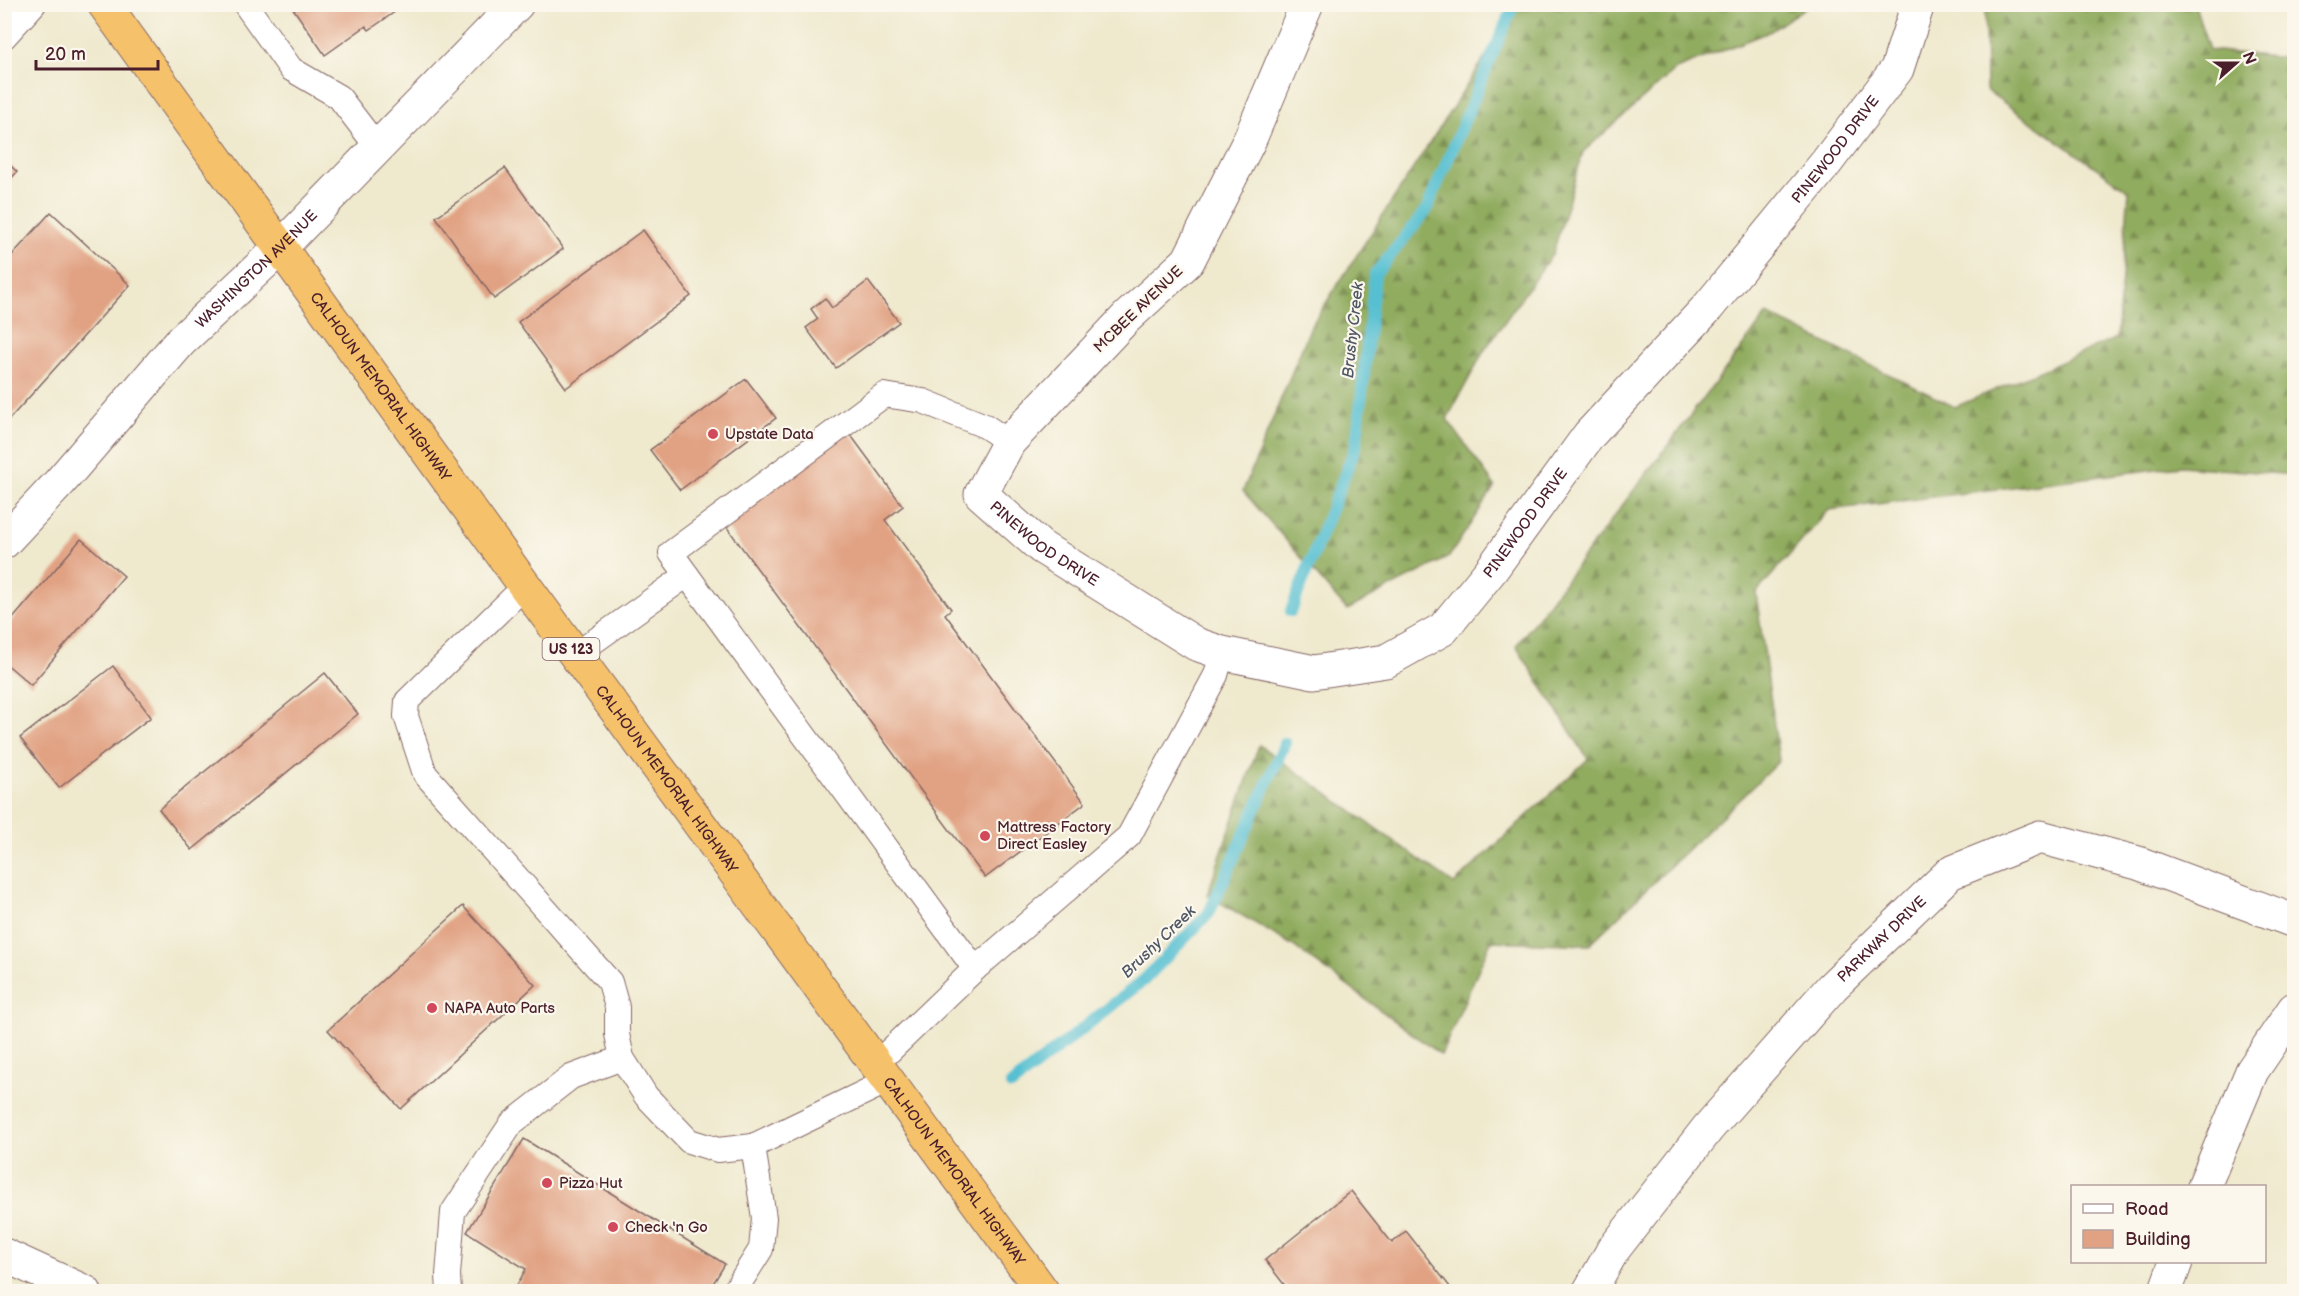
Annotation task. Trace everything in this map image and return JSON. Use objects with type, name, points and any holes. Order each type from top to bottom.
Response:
[{"type":"highway","name":"CALHOUN MEMORIAL HIGHWAY","points":[[104,4],[575,655],[1043,1292]]},
{"type":"street","name":"WASHINGTON AVENUE","points":[[4,542],[60,482],[180,342],[281,247],[517,4]]},
{"type":"street","name":"MCBEE AVENUE","points":[[981,494],[1009,442],[1126,318],[1188,261],[1250,139],[1307,4]]},
{"type":"street","name":"PINEWOOD DRIVE","points":[[981,494],[1041,547],[1196,644],[1221,652],[1314,672],[1386,661],[1443,629],[1492,570],[1589,435],[1708,307],[1833,154],[1897,69],[1918,4]]},
{"type":"street","name":"PARKWAY DRIVE","points":[[1589,1292],[1613,1250],[1708,1128],[1832,987],[1950,873],[2040,837],[2138,863],[2295,921]]},
{"type":"street","points":[[2204,1185],[2252,1071],[2295,1009]]},
{"type":"street","points":[[4,1255],[85,1292]]},
{"type":"street","points":[[2165,1292],[2176,1263]]},
{"type":"lane","points":[[4,37],[34,4]]},
{"type":"lane","points":[[245,4],[291,69],[339,97],[378,148]]},
{"type":"lane","points":[[975,969],[671,553],[884,395],[923,401],[984,426],[1009,442]]},
{"type":"lane","points":[[575,655],[687,574]]},
{"type":"lane","points":[[525,586],[407,700],[406,716],[425,774],[610,982],[617,1007],[617,1034],[622,1058],[646,1096],[689,1141],[718,1150],[753,1146],[882,1073],[975,969],[1129,836],[1216,675],[1221,652]]},
{"type":"lane","points":[[449,1292],[448,1275],[453,1212],[512,1123],[571,1077],[622,1058]]},
{"type":"lane","points":[[734,1292],[761,1249],[764,1218],[753,1146]]},
{"type":"green space","points":[[1519,5],[1809,5],[1771,31],[1676,69],[1583,152],[1553,253],[1484,351],[1447,419],[1495,486],[1449,557],[1347,610],[1243,491],[1311,326]]},
{"type":"green space","points":[[1985,5],[2195,5],[2209,50],[2294,59],[2294,475],[2181,466],[1829,510],[1756,593],[1779,761],[1589,945],[1491,941],[1441,1055],[1292,945],[1207,895],[1259,745],[1454,884],[1588,759],[1516,646],[1767,314],[1955,407],[2117,338],[2129,191],[1986,90]]},
{"type":"building","points":[[290,4],[406,4],[369,30],[366,26],[325,55]]},
{"type":"building","points":[[5,160],[17,172],[5,185]]},
{"type":"building","points":[[505,168],[563,249],[494,299],[436,217]]},
{"type":"building","points":[[51,212],[130,285],[4,425],[4,264]]},
{"type":"building","points":[[643,230],[691,296],[566,388],[518,322]]},
{"type":"building","points":[[868,281],[899,322],[836,368],[806,328],[818,319],[811,309],[825,298],[832,308]]},
{"type":"building","name":"Upstate Data","points":[[746,379],[776,418],[680,490],[650,450]]},
{"type":"building","points":[[847,430],[903,506],[885,520],[951,609],[945,614],[1085,803],[985,878],[723,522]]},
{"type":"building","points":[[81,539],[124,576],[31,685],[4,662],[4,629]]},
{"type":"building","points":[[113,666],[151,717],[59,788],[20,738]]},
{"type":"building","points":[[325,673],[358,714],[192,850],[159,809]]},
{"type":"building","name":"NAPA Auto Parts","points":[[463,906],[535,985],[401,1109],[328,1030]]},
{"type":"building","points":[[524,1139],[725,1264],[708,1292],[513,1292],[526,1269],[467,1232]]},
{"type":"building","points":[[1351,1191],[1392,1243],[1406,1231],[1454,1292],[1290,1292],[1265,1260]]},
{"type":"waterway","name":"Brushy Creek","points":[[1291,611],[1356,446],[1375,274],[1426,211],[1514,4]]},
{"type":"waterway","name":"Brushy Creek","points":[[1011,1085],[1144,980],[1209,913],[1285,743]]},
{"type":"place","name":"Upstate Data","points":[[713,434]]},
{"type":"place","name":"Mattress Factory Direct Easley","points":[[985,836]]},
{"type":"place","name":"NAPA Auto Parts","points":[[432,1008]]},
{"type":"place","name":"Pizza Hut","points":[[547,1183]]},
{"type":"place","name":"Check 'n Go","points":[[613,1227]]}]
